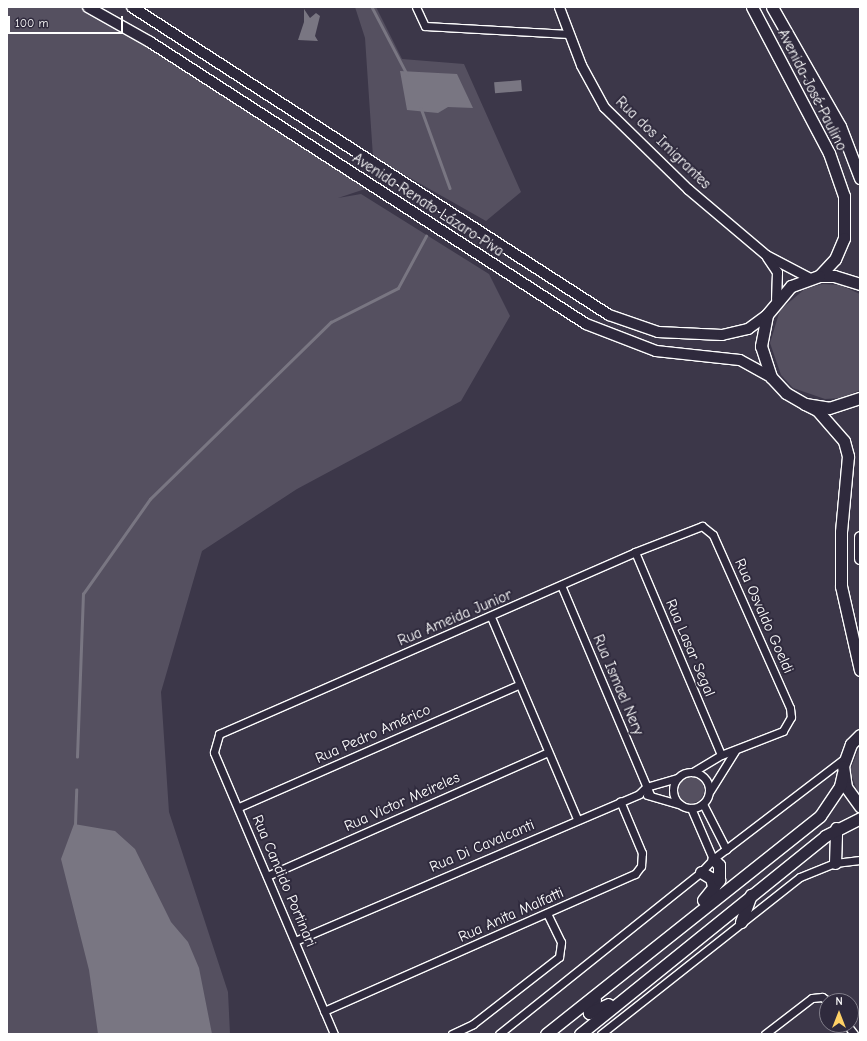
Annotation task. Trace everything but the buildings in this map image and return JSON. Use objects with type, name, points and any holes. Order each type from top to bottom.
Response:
[{"type":"main road","name":"Avenida Renato Lázaro Piva","points":[[88,7],[173,57],[586,324],[656,351],[740,360],[771,377]]},
{"type":"main road","name":"Avenida Renato Lázaro Piva","points":[[132,7],[610,315],[658,332],[722,335],[748,329],[767,314]]},
{"type":"main road","name":"Avenida José Paulino","points":[[752,7],[829,153],[844,196],[844,238],[835,259],[814,277]]},
{"type":"main road","name":"Avenida José Paulino","points":[[772,7],[840,126],[860,178]]},
{"type":"main road","points":[[788,75],[806,66]]},
{"type":"main road","points":[[794,86],[812,78]]},
{"type":"main road","points":[[860,284],[834,276],[814,277],[791,286],[776,299],[767,314],[761,346],[771,377],[786,394],[817,410],[844,442],[848,456],[841,532],[841,586],[860,670]]},
{"type":"main road","points":[[805,404],[829,408],[860,398]]},
{"type":"main road","points":[[860,537],[860,558]]},
{"type":"main road","points":[[546,1034],[820,816],[840,786],[844,759],[860,735]]},
{"type":"main road","points":[[843,773],[846,787],[860,806]]},
{"type":"main road","points":[[580,1034],[675,960],[751,895],[836,828],[860,818]]},
{"type":"main road","points":[[835,863],[836,828]]},
{"type":"main road","points":[[688,920],[714,890],[720,872],[713,859]]},
{"type":"main road","points":[[701,872],[711,878],[714,890]]},
{"type":"main road","points":[[742,922],[751,895]]},
{"type":"main road","points":[[617,979],[588,1006],[589,1013],[658,967],[675,960]]},
{"type":"street","points":[[416,7],[425,26],[569,34]]},
{"type":"street","name":"Rua dos Imigrantes","points":[[559,7],[569,34],[604,107],[688,189],[766,255],[814,277]]},
{"type":"street","name":"Rua dos Imigrantes","points":[[766,255],[777,272],[776,299]]},
{"type":"street","name":"Rua Ameida Junior","points":[[216,738],[224,730],[491,617],[635,552],[698,526],[707,528]]},
{"type":"street","name":"Rua Osvaldo Goeldi","points":[[707,528],[790,708],[791,717],[783,731],[735,751]]},
{"type":"street","name":"Rua Lasar Segal","points":[[635,552],[721,755]]},
{"type":"street","name":"Rua Ismael Nery","points":[[561,585],[650,795]]},
{"type":"street","points":[[491,617],[518,685],[577,819]]},
{"type":"street","name":"Rua Pedro Américo","points":[[239,807],[518,685]]},
{"type":"street","name":"Rua Candido Portinari","points":[[216,738],[214,752],[239,807],[334,1034]]},
{"type":"street","points":[[679,804],[673,791],[678,778],[693,772],[721,755],[735,751]]},
{"type":"street","points":[[639,794],[650,795],[691,808],[703,804],[735,751]]},
{"type":"street","name":"Rua Victor Meireles","points":[[267,876],[548,752]]},
{"type":"street","points":[[499,1034],[701,872],[713,859],[844,759]]},
{"type":"street","points":[[693,772],[703,777],[710,791]]},
{"type":"street","name":"Rua Di Cavalcanti","points":[[295,941],[577,819],[639,794],[646,787],[678,778]]},
{"type":"street","name":"Rua Anita Malfatti","points":[[324,1011],[632,876],[640,868],[642,853],[620,801]]},
{"type":"street","points":[[703,804],[726,849]]},
{"type":"street","points":[[691,808],[713,859]]},
{"type":"street","points":[[601,1034],[800,877],[835,863],[860,860]]},
{"type":"street","points":[[452,1034],[473,1024],[559,957],[562,946],[547,913]]},
{"type":"street","points":[[765,1034],[812,998],[819,999]]},
{"type":"shaded area","points":[[7,7],[80,7],[150,42],[371,187],[338,198],[361,194],[489,274],[510,316],[461,401],[297,489],[202,551],[161,692],[169,812],[228,992],[230,1034],[7,1034]]},
{"type":"shaded area","points":[[355,7],[376,7],[402,59],[464,64],[521,192],[486,221],[373,157],[365,38]]},
{"type":"shaded area","points":[[304,9],[310,18],[316,13],[320,16],[315,36],[318,41],[298,40],[304,22]]},
{"type":"shaded area","points":[[400,71],[457,74],[473,108],[448,107],[438,113],[407,110]]},
{"type":"shaded area","points":[[521,80],[522,91],[495,93],[494,82]]},
{"type":"shaded area","points":[[823,284],[840,285],[860,294],[860,390],[842,398],[825,399],[793,388],[781,375],[770,343],[780,310],[806,288]]},
{"type":"shaded area","points":[[860,746],[860,798],[850,771]]},
{"type":"shaded area","points":[[691,777],[700,781],[704,790],[700,799],[691,803],[682,799],[678,790],[682,781]]},
{"type":"shaded area","points":[[74,824],[115,831],[135,849],[171,922],[188,942],[199,968],[212,1034],[98,1034],[89,970],[61,859]]},
{"type":"waterway","points":[[372,7],[407,74]]},
{"type":"waterway","points":[[421,108],[450,188]]},
{"type":"waterway","points":[[77,757],[83,594],[150,499],[331,322],[398,288],[426,236]]},
{"type":"waterway","points":[[75,825],[76,790]]}]
